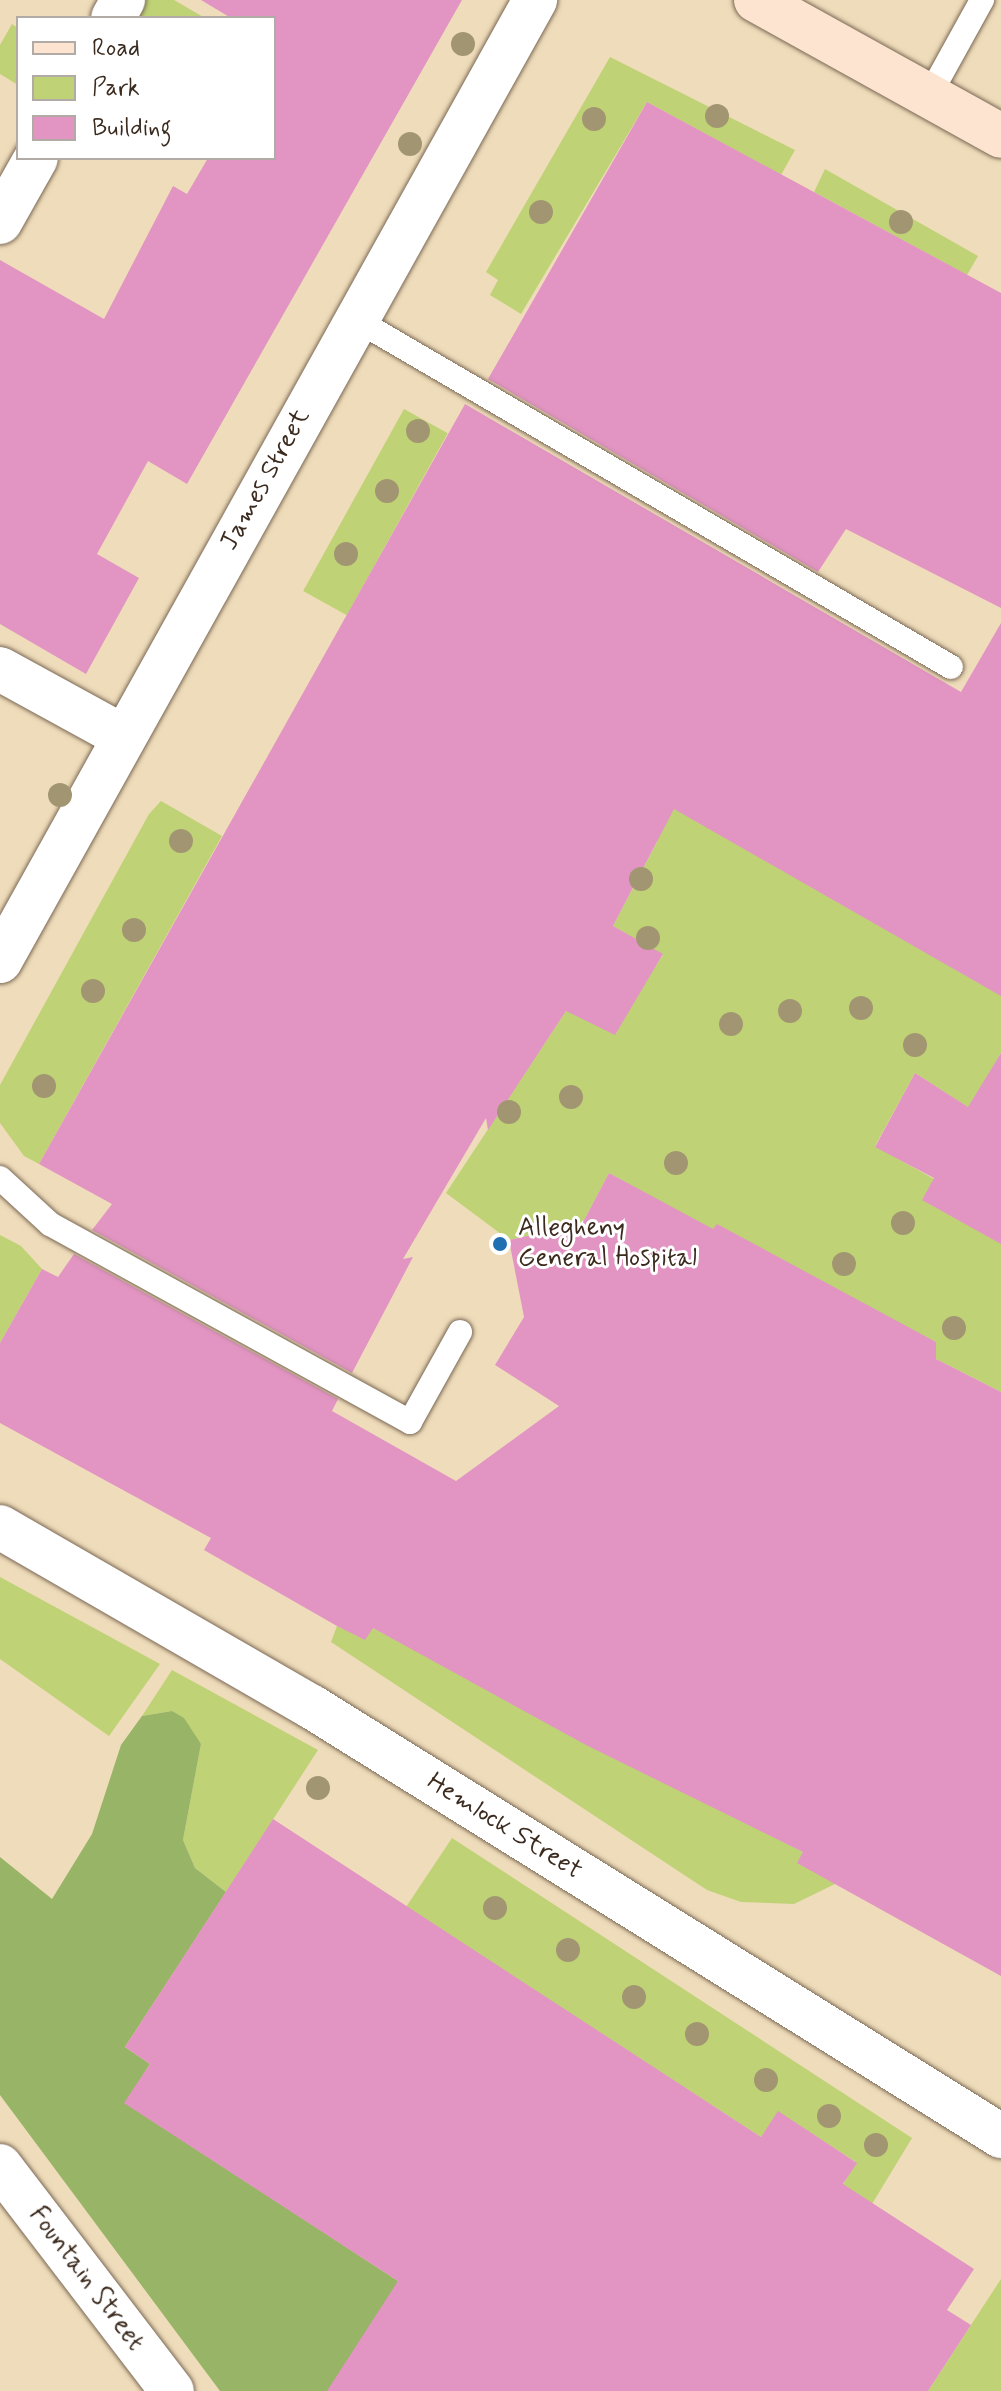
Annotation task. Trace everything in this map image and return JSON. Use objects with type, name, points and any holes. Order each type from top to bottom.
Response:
[{"type":"main road","points":[[756,0],[1001,136]]},
{"type":"street","name":"James Street","points":[[0,961],[535,0]]},
{"type":"street","points":[[0,222],[35,160]]},
{"type":"street","points":[[0,669],[124,737]]},
{"type":"street","name":"Hemlock Street","points":[[0,1527],[312,1707],[1001,2136]]},
{"type":"street","name":"Fountain Street","points":[[0,2166],[172,2391]]},
{"type":"lane","points":[[929,96],[982,0]]},
{"type":"lane","points":[[355,319],[951,667]]},
{"type":"lane","points":[[0,1178],[50,1224],[410,1422],[460,1332]]},
{"type":"green space","points":[[145,0],[174,0],[202,16],[137,16]]},
{"type":"green space","points":[[12,24],[16,27],[16,84],[0,74],[0,45]]},
{"type":"green space","points":[[610,57],[795,150],[781,175],[647,102],[521,314],[490,295],[498,280],[486,272]]},
{"type":"green space","points":[[825,169],[978,256],[967,275],[814,192]]},
{"type":"green space","points":[[404,409],[448,433],[347,615],[303,591]]},
{"type":"green space","points":[[750,674],[1001,996],[1001,1053],[969,1108],[915,1073],[875,1146],[934,1179],[1001,1244],[1001,1392],[936,1359],[936,1342],[712,1231],[609,1173],[582,1224],[509,1240],[446,1193],[566,1011],[639,991],[663,955],[613,926],[657,842],[646,833]]},
{"type":"green space","points":[[161,801],[222,836],[39,1164],[24,1156],[0,1123],[0,1085],[149,814]]},
{"type":"green space","points":[[0,1235],[21,1246],[42,1269],[0,1343]]},
{"type":"green space","points":[[0,1577],[160,1664],[109,1736],[0,1659]]},
{"type":"green space","points":[[337,1626],[373,1628],[803,1852],[835,1884],[794,1904],[741,1902],[707,1890],[331,1642]]},
{"type":"green space","points":[[172,1670],[318,1750],[226,1892],[195,1868],[183,1840],[201,1744],[172,1711],[142,1716]]},
{"type":"green space","points":[[172,1711],[184,1718],[201,1744],[183,1840],[195,1868],[226,1892],[125,2047],[150,2064],[125,2103],[398,2281],[354,2391],[220,2391],[0,2095],[0,1857],[52,1899],[92,1834],[121,1745],[142,1716]]},
{"type":"green space","points":[[452,1838],[912,2138],[872,2204],[843,2185],[856,2162],[786,2117],[761,2137],[406,1907]]},
{"type":"green space","points":[[1001,2279],[1001,2391],[928,2391],[971,2325]]},
{"type":"building","points":[[201,0],[462,0],[187,484],[148,461],[97,554],[139,578],[86,674],[0,624],[0,260],[104,319],[173,186],[187,194],[207,160],[276,160],[276,16],[228,16]]},
{"type":"building","points":[[647,102],[1001,293],[1001,608],[846,529],[818,572],[488,379]]},
{"type":"building","points":[[465,404],[961,692],[1001,623],[1001,996],[674,809],[613,926],[663,954],[615,1035],[566,1011],[488,1130],[486,1118],[403,1259],[413,1257],[352,1373],[92,1230],[112,1204],[39,1164]]},
{"type":"building","points":[[1001,1053],[1001,1244],[922,1200],[934,1178],[875,1147],[915,1073],[968,1107]]},
{"type":"building","points":[[609,1173],[713,1229],[717,1224],[936,1342],[936,1359],[1001,1392],[1001,1976],[797,1863],[803,1852],[586,1745],[373,1628],[365,1640],[337,1626],[204,1550],[211,1538],[0,1423],[0,1343],[42,1269],[58,1277],[74,1254],[338,1399],[332,1411],[456,1481],[559,1406],[495,1365],[524,1317],[509,1240],[582,1224]]},
{"type":"building","points":[[273,1819],[761,2137],[778,2111],[857,2163],[843,2184],[974,2269],[947,2310],[971,2325],[928,2391],[327,2391],[398,2281],[124,2103],[150,2064],[125,2047]]},
{"type":"place","name":"Allegheny General Hospital","points":[[500,1244]]}]
